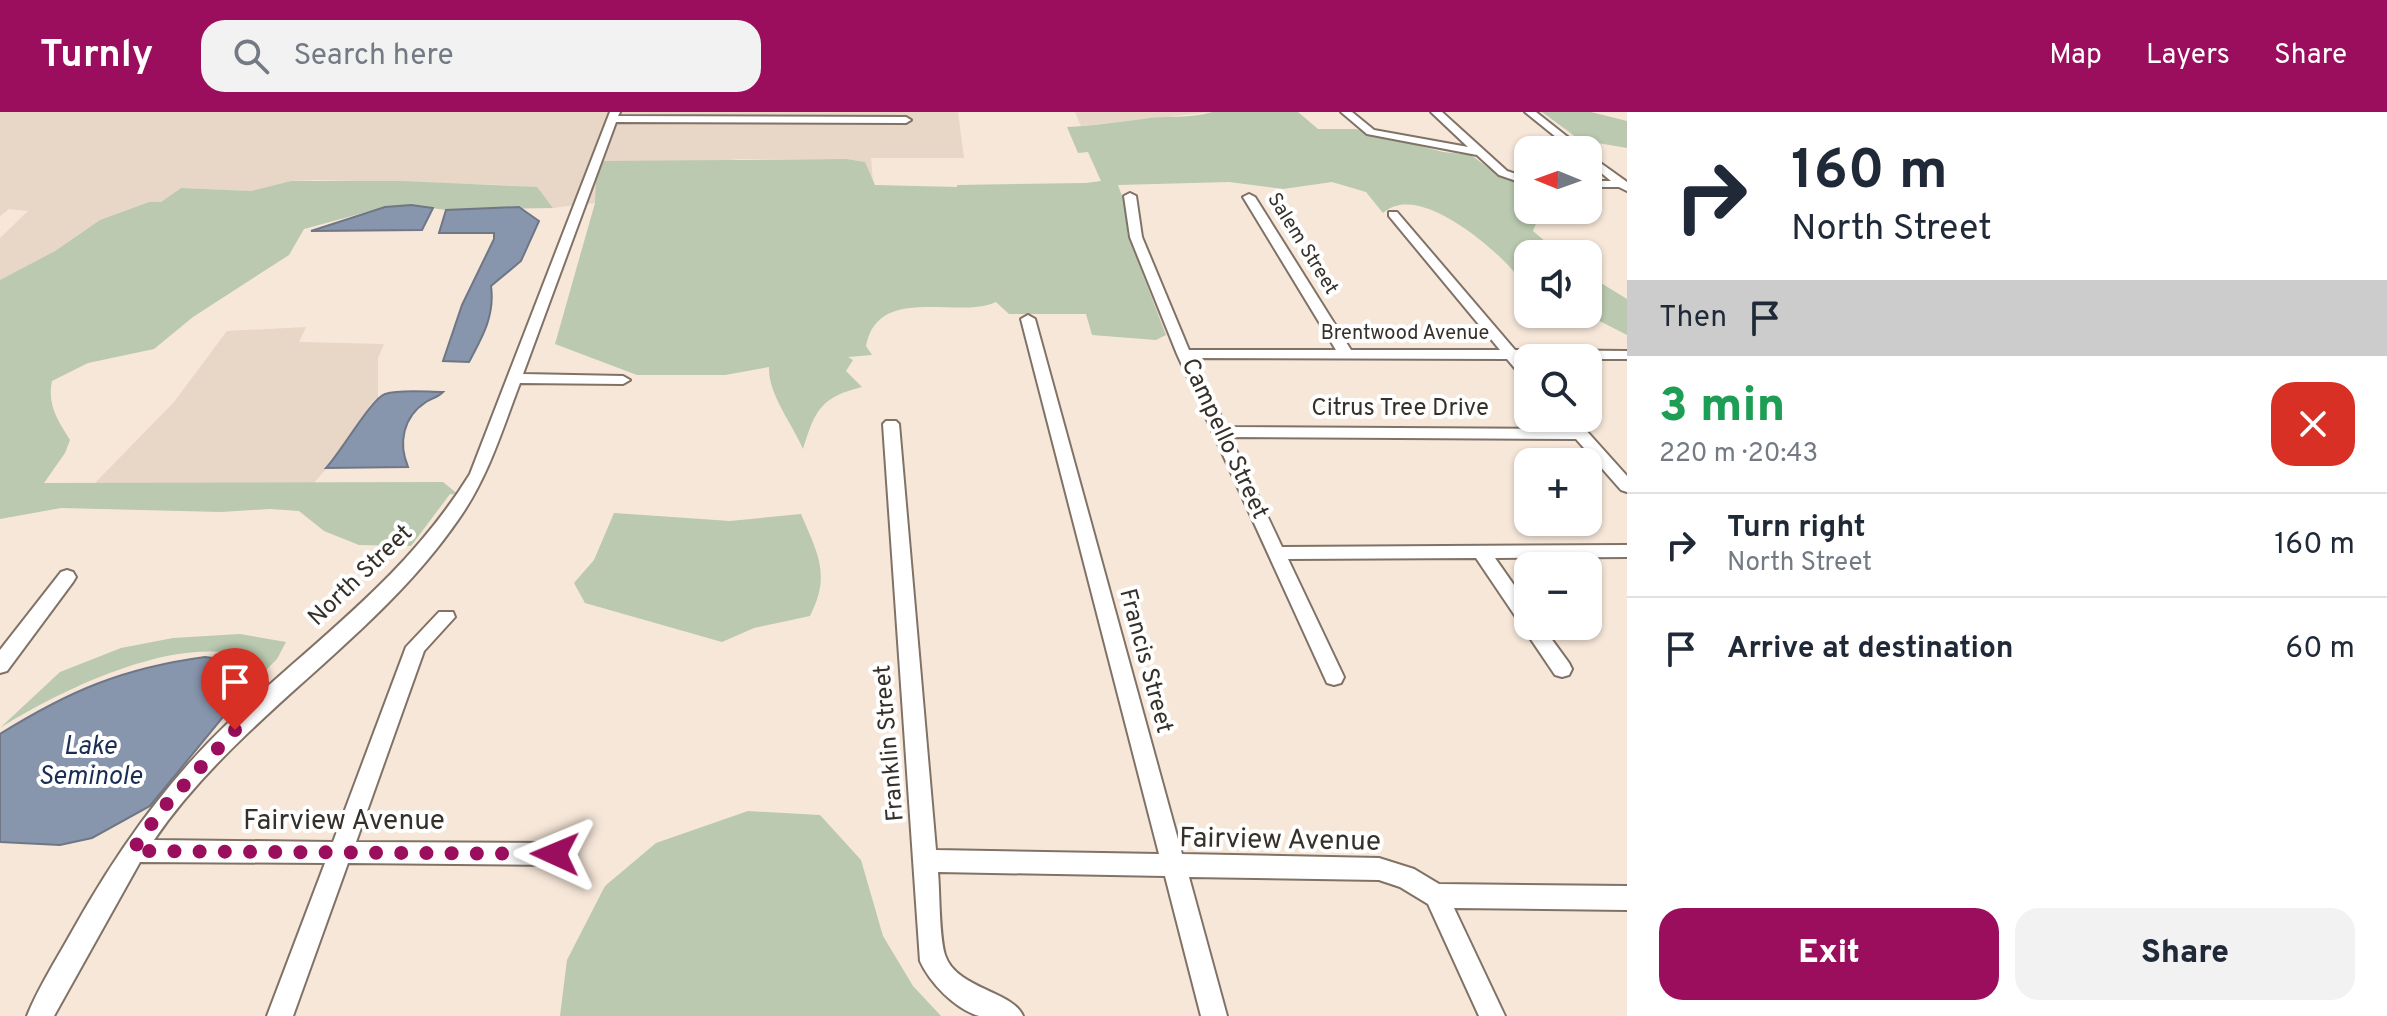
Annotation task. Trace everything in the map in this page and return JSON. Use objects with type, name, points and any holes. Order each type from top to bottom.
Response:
[{"type":"street","points":[[1346,112],[1371,132],[1483,153]]},
{"type":"street","points":[[1436,112],[1483,153],[1514,175]]},
{"type":"street","points":[[1530,112],[1561,136]]},
{"type":"street","points":[[613,115],[906,120]]},
{"type":"street","name":"North Street","points":[[40,1016],[132,851],[203,763],[420,559],[442,533],[478,474],[613,115]]},
{"type":"street","points":[[1602,167],[1622,181]]},
{"type":"street","points":[[1602,183],[1622,181]]},
{"type":"street","name":"Campello Street","points":[[1130,196],[1136,237],[1184,354],[1334,677]]},
{"type":"street","name":"Salem Street","points":[[1249,197],[1346,354]]},
{"type":"street","points":[[1393,214],[1514,360]]},
{"type":"street","name":"Francis Street","points":[[1028,319],[1214,1016]]},
{"type":"street","name":"Brentwood Avenue","points":[[1184,354],[1627,355]]},
{"type":"street","points":[[512,378],[623,380]]},
{"type":"street","name":"Franklin Street","points":[[891,424],[933,961],[948,984],[967,999],[1010,1016]]},
{"type":"street","name":"Citrus Tree Drive","points":[[1220,432],[1580,434]]},
{"type":"street","points":[[1580,434],[1627,486]]},
{"type":"street","points":[[1480,551],[1514,600]]},
{"type":"street","points":[[1276,553],[1627,551]]},
{"type":"street","points":[[0,665],[67,577]]},
{"type":"street","points":[[280,1016],[416,647],[446,617]]},
{"type":"street","points":[[1542,640],[1562,669]]},
{"type":"street","name":"Fairview Avenue","points":[[132,851],[555,854]]},
{"type":"street","name":"Fairview Avenue","points":[[926,861],[1173,868],[1379,869],[1406,877],[1436,896],[1627,898]]},
{"type":"street","points":[[1436,896],[1492,1016]]},
{"type":"shaded area","points":[[0,112],[610,112],[574,205],[553,208],[537,188],[506,185],[317,180],[291,181],[251,191],[181,188],[161,202],[149,202],[100,220],[55,251],[0,280],[0,238],[28,211],[9,209],[0,216]]},
{"type":"shaded area","points":[[619,112],[958,112],[964,158],[871,158],[873,183],[865,162],[847,159],[740,159],[596,174],[616,120],[911,121],[617,117]]},
{"type":"shaded area","points":[[1075,112],[1212,112],[1081,126]]},
{"type":"shaded area","points":[[596,174],[595,203],[585,204]]},
{"type":"shaded area","points":[[306,327],[299,342],[384,344],[378,358],[378,398],[372,402],[344,449],[313,484],[95,483],[174,402],[227,331]]},
{"type":"green space","points":[[1212,112],[1298,112],[1318,129],[1356,129],[1443,152],[1471,155],[1502,178],[1514,182],[1514,224],[1536,224],[1533,231],[1544,240],[1514,240],[1514,273],[1482,241],[1430,209],[1397,206],[1383,213],[1366,192],[1332,182],[1283,189],[1229,182],[1118,185],[1128,214],[1127,233],[1166,335],[1156,340],[1092,335],[1086,314],[1009,314],[996,302],[962,308],[903,309],[886,315],[874,327],[866,346],[872,355],[848,357],[853,360],[846,371],[862,387],[837,395],[822,407],[803,449],[776,398],[769,367],[725,375],[637,375],[555,344],[595,203],[596,174],[604,161],[847,159],[865,162],[875,185],[957,187],[1086,183],[1101,181],[1088,152],[1078,153],[1067,127]]},
{"type":"green space","points":[[1542,112],[1591,112],[1627,121],[1627,148],[1602,144],[1602,136],[1575,136]]},
{"type":"green space","points":[[291,181],[401,181],[537,187],[553,208],[446,210],[411,205],[385,207],[304,229],[289,255],[193,317],[154,349],[88,363],[52,381],[52,405],[70,440],[65,453],[44,483],[443,482],[459,495],[450,494],[411,546],[359,545],[324,531],[299,511],[270,509],[221,512],[61,508],[0,519],[0,280],[55,251],[100,220],[149,202],[161,202],[181,188],[251,191]]},
{"type":"green space","points":[[1602,284],[1627,299],[1627,335],[1602,322]]},
{"type":"green space","points":[[614,513],[730,521],[801,514],[817,553],[821,576],[810,616],[754,628],[722,642],[585,603],[574,583],[594,560]]},
{"type":"green space","points":[[240,634],[286,642],[277,659],[251,685],[254,668],[250,658],[221,652],[189,653],[155,659],[87,682],[0,728],[60,672],[121,648],[173,638]]},
{"type":"green space","points":[[748,811],[820,815],[861,860],[883,936],[913,986],[941,1016],[560,1016],[567,960],[605,886],[656,843]]},
{"type":"water","points":[[411,205],[433,208],[422,230],[311,231],[385,207]]},
{"type":"water","points":[[519,207],[539,221],[521,261],[491,286],[489,316],[469,362],[443,361],[462,305],[494,239],[494,233],[439,233],[446,210]]},
{"type":"water","points":[[443,392],[418,408],[408,423],[403,449],[408,467],[326,468],[372,405],[385,394]]},
{"type":"water","name":"Lake Seminole","points":[[205,657],[243,662],[246,669],[241,695],[150,806],[92,838],[60,845],[0,842],[0,734],[50,705],[98,684],[148,668]]},
{"type":"route","points":[[235,730],[163,808],[132,851],[555,854]]}]
